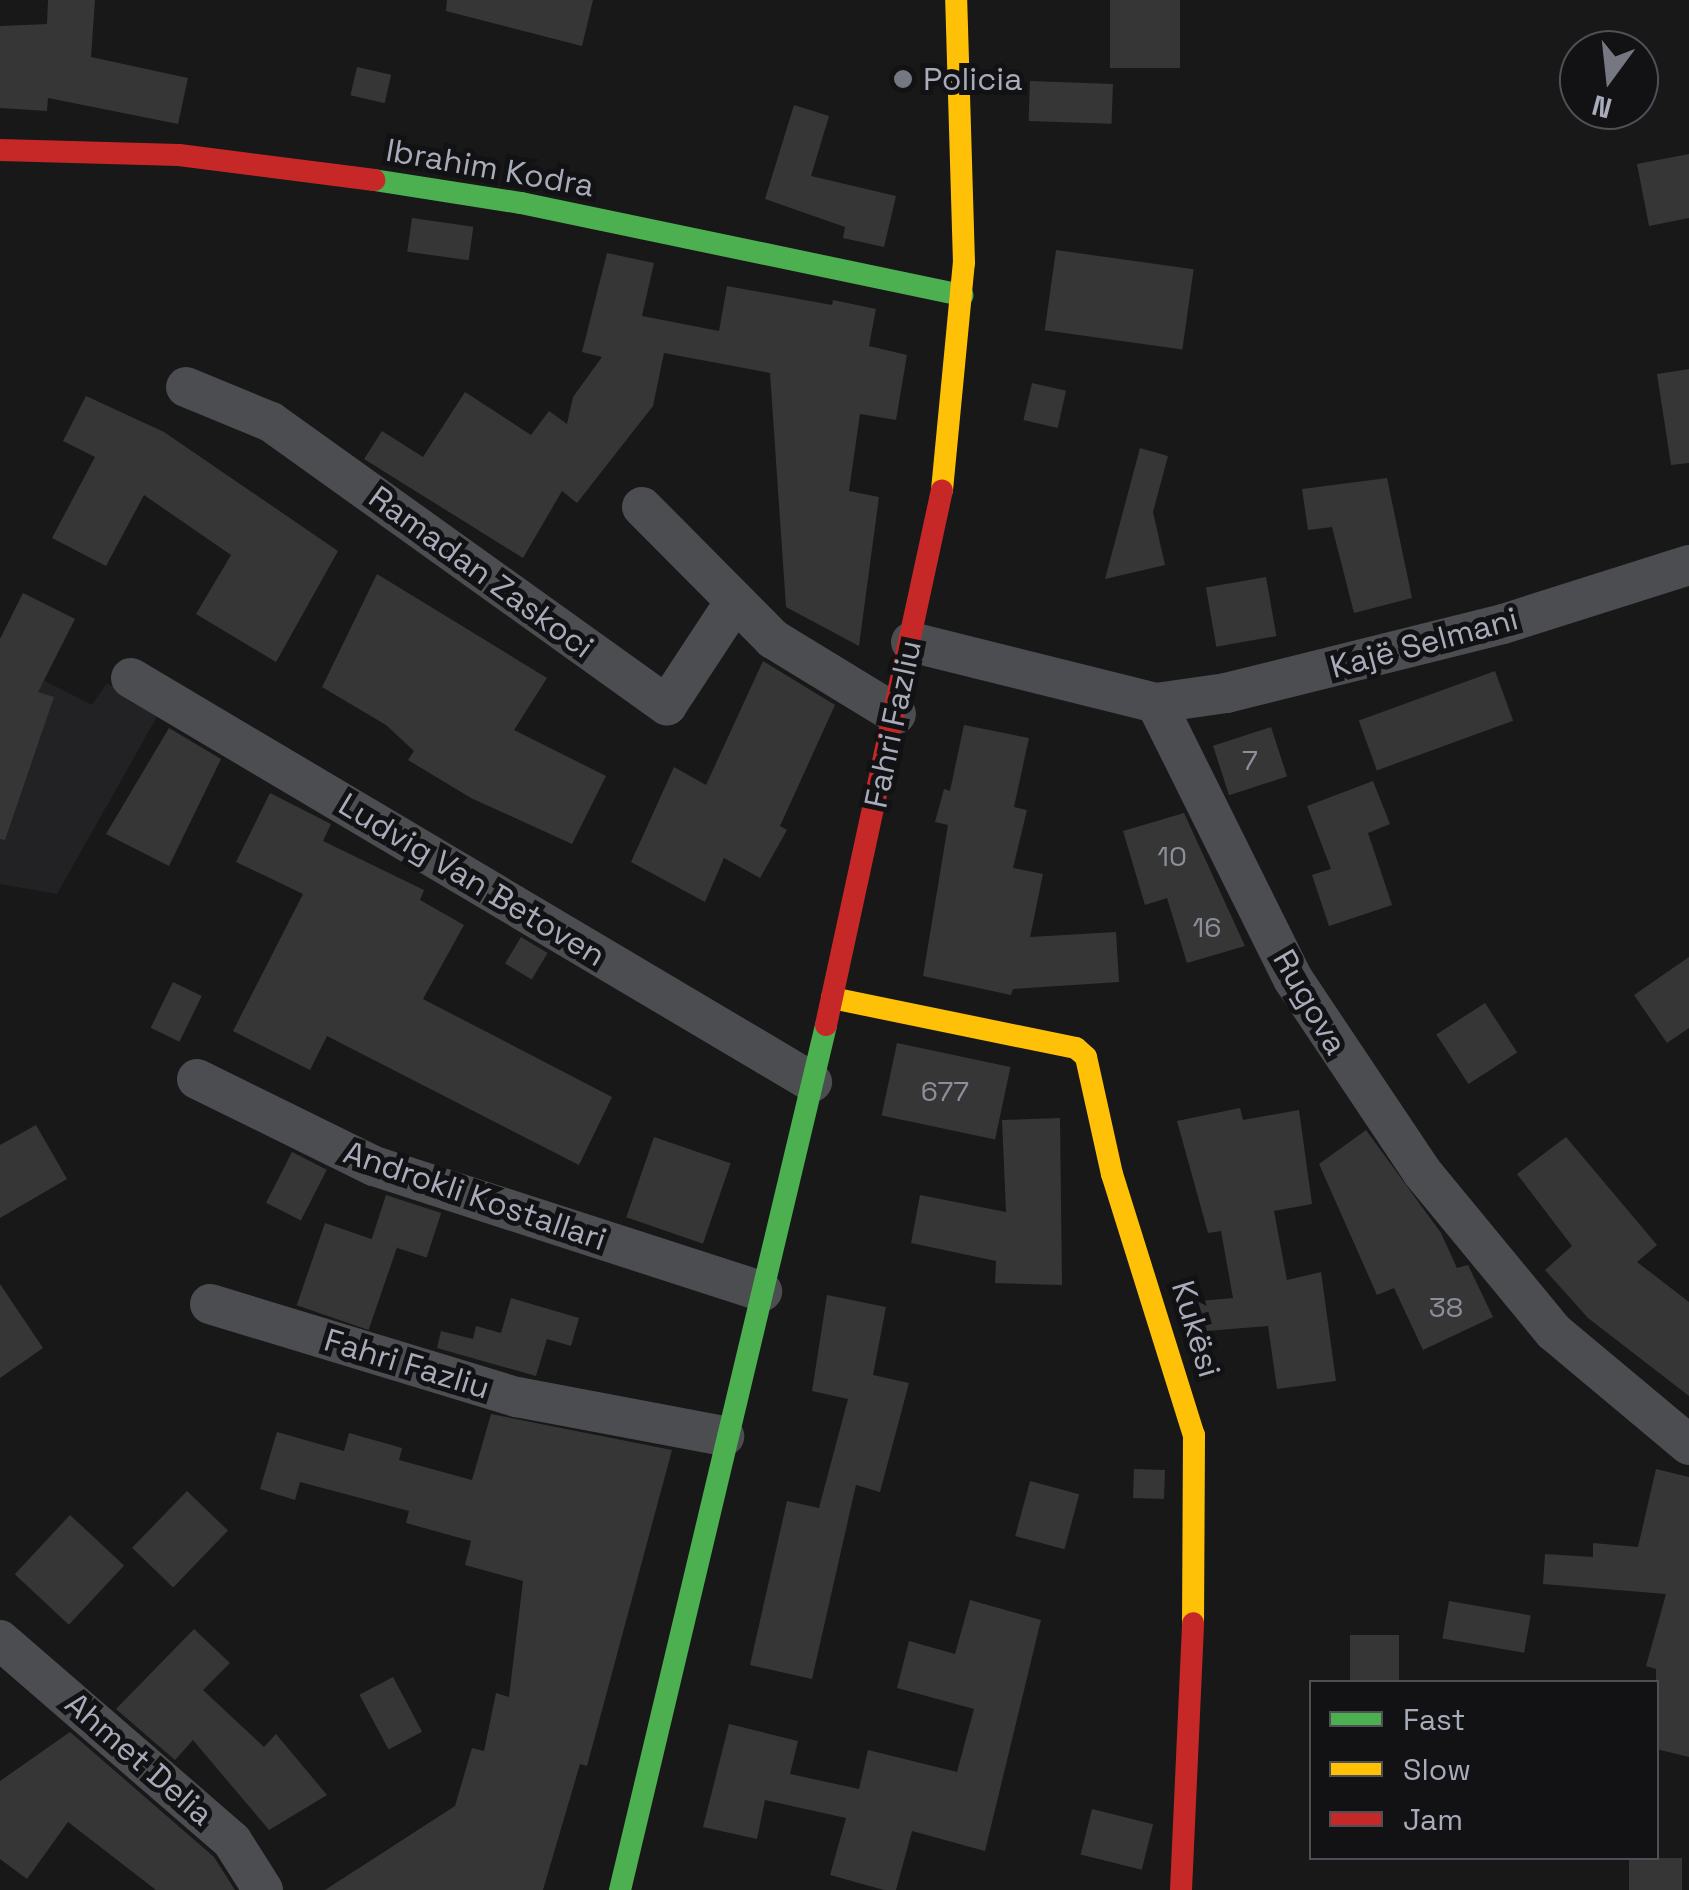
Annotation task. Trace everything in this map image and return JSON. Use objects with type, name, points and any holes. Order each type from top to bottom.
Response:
[{"type":"street","name":"Fahri Fazliu","points":[[620,1890],[724,1436],[832,998],[912,642],[947,460],[963,295],[956,0]]},
{"type":"street","name":"Ibrahim Kodra","points":[[0,150],[179,155],[314,171],[521,203],[963,295]]},
{"type":"street","name":"Ramadan Zaskoci","points":[[186,387],[271,422],[667,705],[734,604]]},
{"type":"street","points":[[642,507],[734,604],[830,678],[896,714]]},
{"type":"street","name":"Kajë Selmani","points":[[1156,703],[1226,693],[1503,624],[1689,566]]},
{"type":"street","points":[[912,642],[1156,703]]},
{"type":"street","name":"Ludvig Van Betoven","points":[[131,678],[812,1082]]},
{"type":"street","name":"Rugova","points":[[1156,703],[1293,979],[1422,1172],[1554,1332],[1689,1445]]},
{"type":"street","name":"Kukësi","points":[[832,998],[1076,1048],[1086,1057],[1112,1174],[1194,1435],[1198,1503],[1181,1890]]},
{"type":"street","name":"Androkli Kostallari","points":[[197,1080],[374,1166],[762,1291]]},
{"type":"street","name":"Fahri Fazliu","points":[[210,1304],[518,1397],[724,1436]]},
{"type":"street","name":"Ahmet Delia","points":[[0,1640],[232,1841],[263,1890]]},
{"type":"shaded area","points":[[0,658],[92,705],[107,683],[158,715],[57,894],[0,884]]},
{"type":"building","points":[[48,0],[95,0],[91,57],[188,78],[178,124],[48,98],[47,111],[0,108],[0,26],[47,24]]},
{"type":"building","points":[[447,0],[593,0],[582,46],[446,11]]},
{"type":"building","points":[[1110,0],[1180,0],[1180,68],[1110,68]]},
{"type":"building","points":[[357,67],[391,75],[385,103],[350,95]]},
{"type":"building","points":[[1030,81],[1113,84],[1112,124],[1029,121]]},
{"type":"building","points":[[794,105],[829,116],[811,176],[896,196],[884,247],[843,238],[845,227],[765,199]]},
{"type":"building","points":[[1689,154],[1689,218],[1649,226],[1637,164]]},
{"type":"building","points":[[412,218],[473,227],[469,260],[407,252]]},
{"type":"building","points":[[1056,250],[1194,269],[1182,350],[1045,330]]},
{"type":"building","points":[[607,253],[654,263],[642,316],[719,331],[727,286],[832,305],[833,300],[876,309],[869,346],[907,355],[896,420],[860,414],[849,491],[879,497],[859,646],[786,607],[770,373],[664,353],[653,406],[577,503],[562,491],[523,558],[364,459],[382,431],[423,457],[465,392],[531,435],[549,411],[567,424],[573,397],[602,357],[582,352]]},
{"type":"building","points":[[1689,369],[1689,463],[1671,465],[1657,374]]},
{"type":"building","points":[[1032,383],[1066,391],[1058,428],[1023,420]]},
{"type":"building","points":[[86,396],[164,432],[338,551],[276,662],[196,614],[231,555],[144,495],[106,566],[52,538],[95,457],[63,441]]},
{"type":"building","points":[[1140,448],[1168,456],[1153,512],[1165,565],[1105,579]]},
{"type":"building","points":[[1387,478],[1412,598],[1354,613],[1332,527],[1308,530],[1302,489]]},
{"type":"building","points":[[377,574],[547,678],[514,730],[606,776],[572,844],[471,798],[408,760],[414,751],[386,725],[322,687]]},
{"type":"building","points":[[1266,577],[1276,636],[1216,647],[1206,588]]},
{"type":"building","points":[[23,593],[75,619],[38,692],[54,697],[5,840],[0,839],[0,639]]},
{"type":"building","points":[[763,661],[835,705],[780,826],[787,830],[760,878],[724,858],[705,902],[631,862],[674,767],[706,785]]},
{"type":"building","points":[[1495,671],[1513,721],[1377,770],[1359,721]]},
{"type":"building","points":[[964,725],[1029,738],[1014,807],[1027,810],[1013,868],[1043,874],[1030,937],[1116,932],[1119,982],[1013,989],[1011,995],[923,976],[948,825],[935,822],[944,789],[950,791]]},
{"type":"building","points":[[1271,727],[1287,776],[1229,795],[1213,746]]},
{"type":"building","points":[[169,728],[221,759],[169,866],[106,834]]},
{"type":"building","points":[[1373,781],[1390,824],[1368,833],[1392,905],[1329,926],[1312,875],[1331,869],[1307,806]]},
{"type":"building","points":[[270,793],[331,824],[323,841],[424,890],[420,900],[464,925],[423,999],[612,1097],[579,1165],[327,1036],[310,1070],[233,1031],[303,894],[236,862]]},
{"type":"building","points":[[1184,813],[1245,946],[1187,963],[1167,898],[1145,905],[1123,831]]},
{"type":"building","points":[[521,937],[548,953],[532,980],[505,964]]},
{"type":"building","points":[[1689,957],[1689,1028],[1667,1043],[1634,995]]},
{"type":"building","points":[[173,982],[202,996],[179,1042],[151,1028]]},
{"type":"building","points":[[1485,1003],[1517,1052],[1468,1084],[1436,1035]]},
{"type":"building","points":[[897,1043],[1010,1067],[995,1140],[882,1115]]},
{"type":"building","points":[[1240,1108],[1243,1120],[1299,1110],[1312,1204],[1274,1211],[1287,1280],[1321,1272],[1336,1381],[1277,1389],[1268,1326],[1194,1332],[1188,1302],[1233,1298],[1221,1231],[1208,1233],[1177,1121]]},
{"type":"building","points":[[1060,1118],[1062,1285],[995,1283],[996,1261],[911,1243],[920,1195],[1006,1212],[1002,1120]]},
{"type":"building","points":[[36,1125],[67,1179],[0,1218],[0,1145]]},
{"type":"building","points":[[1366,1130],[1441,1233],[1457,1268],[1468,1265],[1493,1317],[1423,1350],[1394,1288],[1377,1295],[1319,1164]]},
{"type":"building","points":[[654,1137],[731,1163],[703,1244],[626,1217]]},
{"type":"building","points":[[1566,1137],[1657,1245],[1637,1262],[1689,1302],[1689,1396],[1588,1318],[1545,1270],[1572,1246],[1517,1174]]},
{"type":"building","points":[[292,1152],[327,1170],[301,1220],[266,1203]]},
{"type":"building","points":[[386,1195],[441,1213],[427,1258],[371,1240]]},
{"type":"building","points":[[325,1223],[397,1248],[369,1330],[297,1305]]},
{"type":"building","points":[[0,1284],[43,1348],[0,1378]]},
{"type":"building","points":[[827,1295],[886,1307],[873,1375],[909,1383],[880,1492],[856,1485],[812,1679],[750,1665],[787,1501],[819,1508],[848,1399],[812,1391]]},
{"type":"building","points":[[511,1298],[579,1318],[571,1346],[547,1339],[536,1376],[437,1348],[441,1331],[473,1339],[476,1326],[501,1333]]},
{"type":"building","points":[[491,1414],[672,1450],[587,1766],[580,1764],[543,1890],[325,1890],[455,1806],[472,1748],[484,1751],[496,1693],[509,1697],[523,1581],[465,1565],[471,1541],[406,1523],[409,1511],[300,1482],[295,1500],[260,1489],[277,1432],[344,1451],[349,1433],[402,1448],[399,1460],[472,1480]]},
{"type":"building","points":[[1134,1469],[1165,1470],[1164,1499],[1133,1498]]},
{"type":"building","points":[[1656,1469],[1689,1477],[1689,1757],[1659,1750],[1659,1680],[1656,1669],[1646,1666],[1666,1594],[1543,1584],[1545,1554],[1593,1557],[1593,1543],[1638,1547]]},
{"type":"building","points":[[1030,1481],[1079,1494],[1065,1549],[1015,1536]]},
{"type":"building","points":[[187,1491],[228,1531],[173,1587],[132,1548]]},
{"type":"building","points":[[70,1515],[124,1565],[69,1625],[15,1574]]},
{"type":"building","points":[[970,1600],[1041,1620],[985,1851],[912,1831],[896,1890],[884,1890],[830,1875],[846,1818],[765,1800],[757,1839],[703,1827],[729,1724],[798,1741],[790,1774],[859,1789],[868,1750],[957,1772],[974,1709],[897,1688],[909,1641],[955,1654]]},
{"type":"building","points":[[1449,1601],[1531,1615],[1524,1653],[1442,1638]]},
{"type":"building","points":[[194,1629],[230,1663],[203,1690],[264,1747],[276,1734],[327,1795],[269,1830],[193,1740],[175,1760],[116,1709]]},
{"type":"building","points":[[1350,1635],[1399,1635],[1399,1680],[1350,1680]]},
{"type":"building","points":[[393,1677],[422,1732],[389,1750],[359,1695]]},
{"type":"building","points":[[70,1732],[214,1857],[235,1890],[156,1890],[68,1822],[27,1879],[0,1859],[0,1781]]},
{"type":"building","points":[[1092,1809],[1153,1824],[1142,1870],[1081,1855]]},
{"type":"building","points":[[1682,1858],[1682,1890],[1629,1890],[1629,1860]]},
{"type":"traffic: fast","points":[[374,180],[521,203],[963,295]]},
{"type":"traffic: fast","points":[[620,1890],[826,1025]]},
{"type":"traffic: slow","points":[[942,490],[964,263],[956,0]]},
{"type":"traffic: slow","points":[[832,998],[1076,1048],[1086,1057],[1112,1174],[1194,1435],[1193,1623]]},
{"type":"traffic: jam","points":[[0,150],[179,155],[374,180]]},
{"type":"traffic: jam","points":[[826,1025],[942,490]]},
{"type":"traffic: jam","points":[[1181,1890],[1193,1623]]},
{"type":"place","name":"Policia","points":[[903,79]]}]
